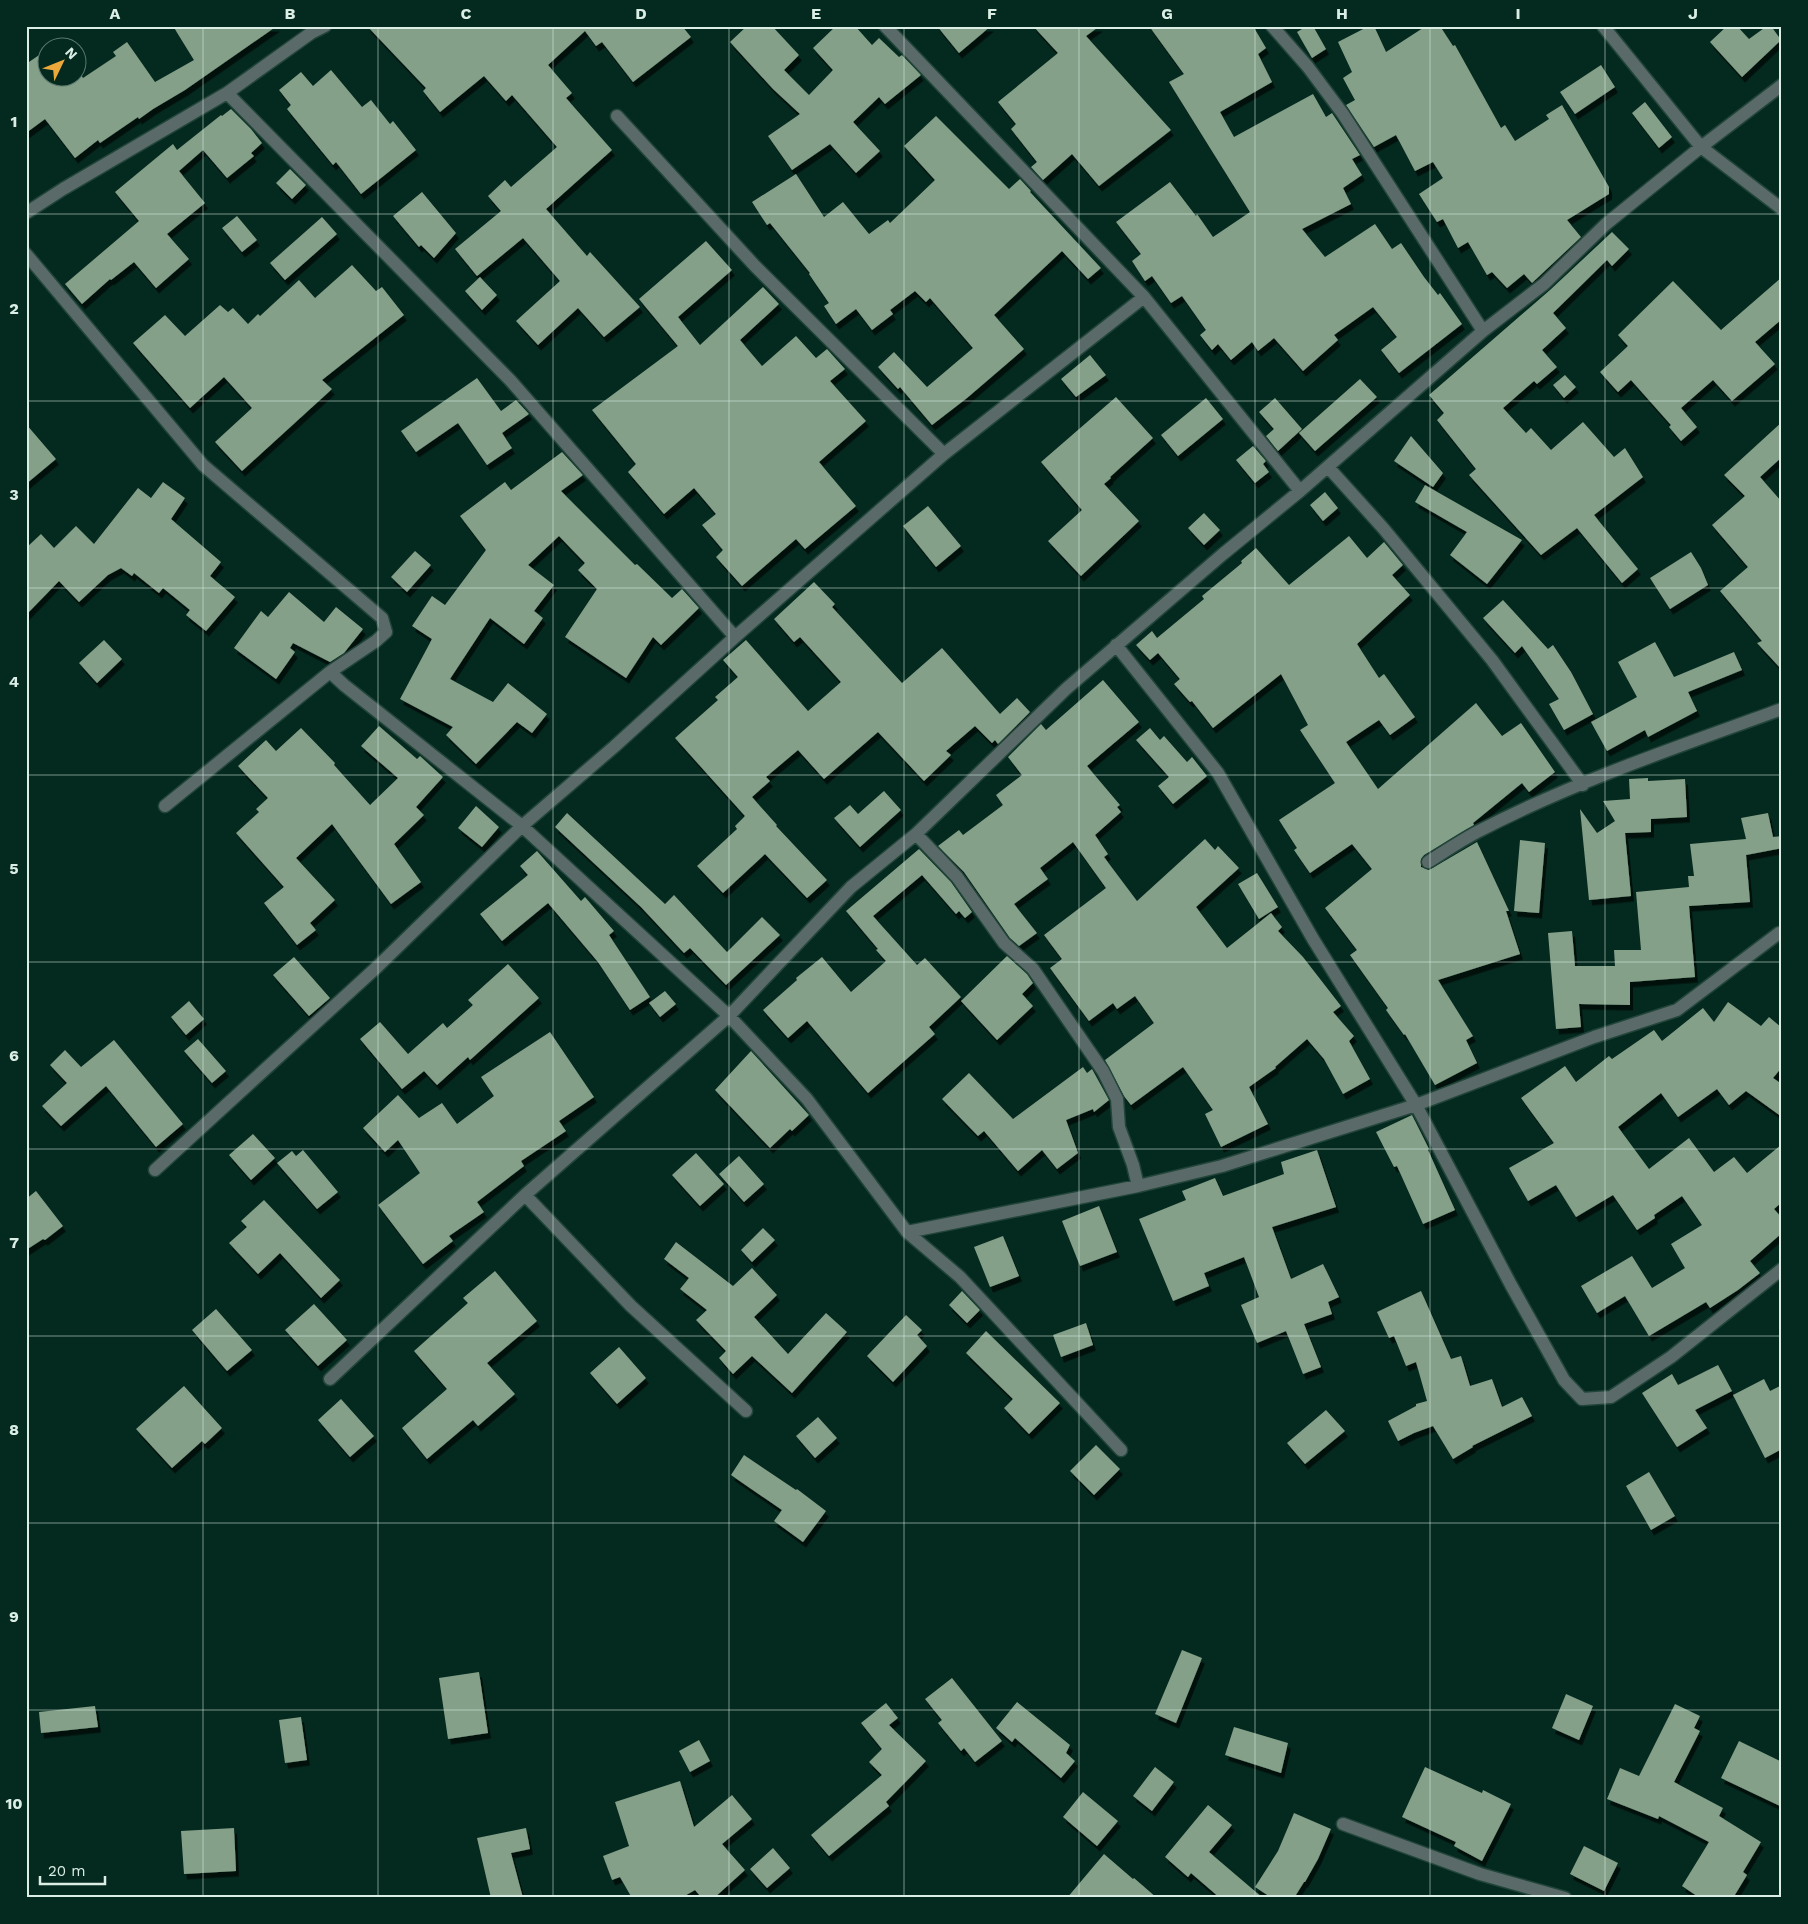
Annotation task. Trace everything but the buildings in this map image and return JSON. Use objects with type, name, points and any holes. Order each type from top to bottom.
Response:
[{"type":"street","points":[[26,213],[227,93],[308,30],[325,26]]},
{"type":"street","points":[[885,26],[1144,297],[1300,491]]},
{"type":"street","points":[[1272,26],[1308,67],[1342,114],[1483,331]]},
{"type":"street","points":[[1603,26],[1701,146],[1782,209]]},
{"type":"street","points":[[330,1379],[525,1195],[729,1016],[851,888],[916,834],[1066,688],[1300,491],[1483,331],[1544,284],[1606,224],[1701,146],[1782,85]]},
{"type":"street","points":[[227,93],[510,380],[735,636]]},
{"type":"street","points":[[617,116],[755,266],[944,454]]},
{"type":"street","points":[[26,254],[203,465],[382,618],[386,632],[376,641],[330,672],[165,806]]},
{"type":"street","points":[[155,1170],[377,967],[522,826],[735,636],[944,454],[1144,297]]},
{"type":"street","points":[[1328,467],[1434,588],[1492,660],[1583,785]]},
{"type":"street","points":[[1116,645],[1218,773],[1313,939],[1416,1105],[1515,1294],[1564,1380],[1582,1399],[1611,1397],[1671,1357],[1782,1269]]},
{"type":"street","points":[[330,672],[522,826],[729,1016],[807,1099],[908,1232],[960,1277],[1121,1450]]},
{"type":"street","points":[[1428,862],[1475,833],[1523,810],[1631,765],[1782,709]]},
{"type":"street","points":[[916,834],[958,877],[1004,943],[1033,969],[1103,1071],[1117,1099],[1119,1127],[1138,1186]]},
{"type":"street","points":[[908,1232],[1138,1186],[1222,1166],[1416,1105],[1594,1037],[1677,1010],[1779,933],[1782,934]]},
{"type":"street","points":[[525,1195],[631,1306],[746,1411]]},
{"type":"street","points":[[1343,1824],[1480,1874],[1565,1898]]}]
